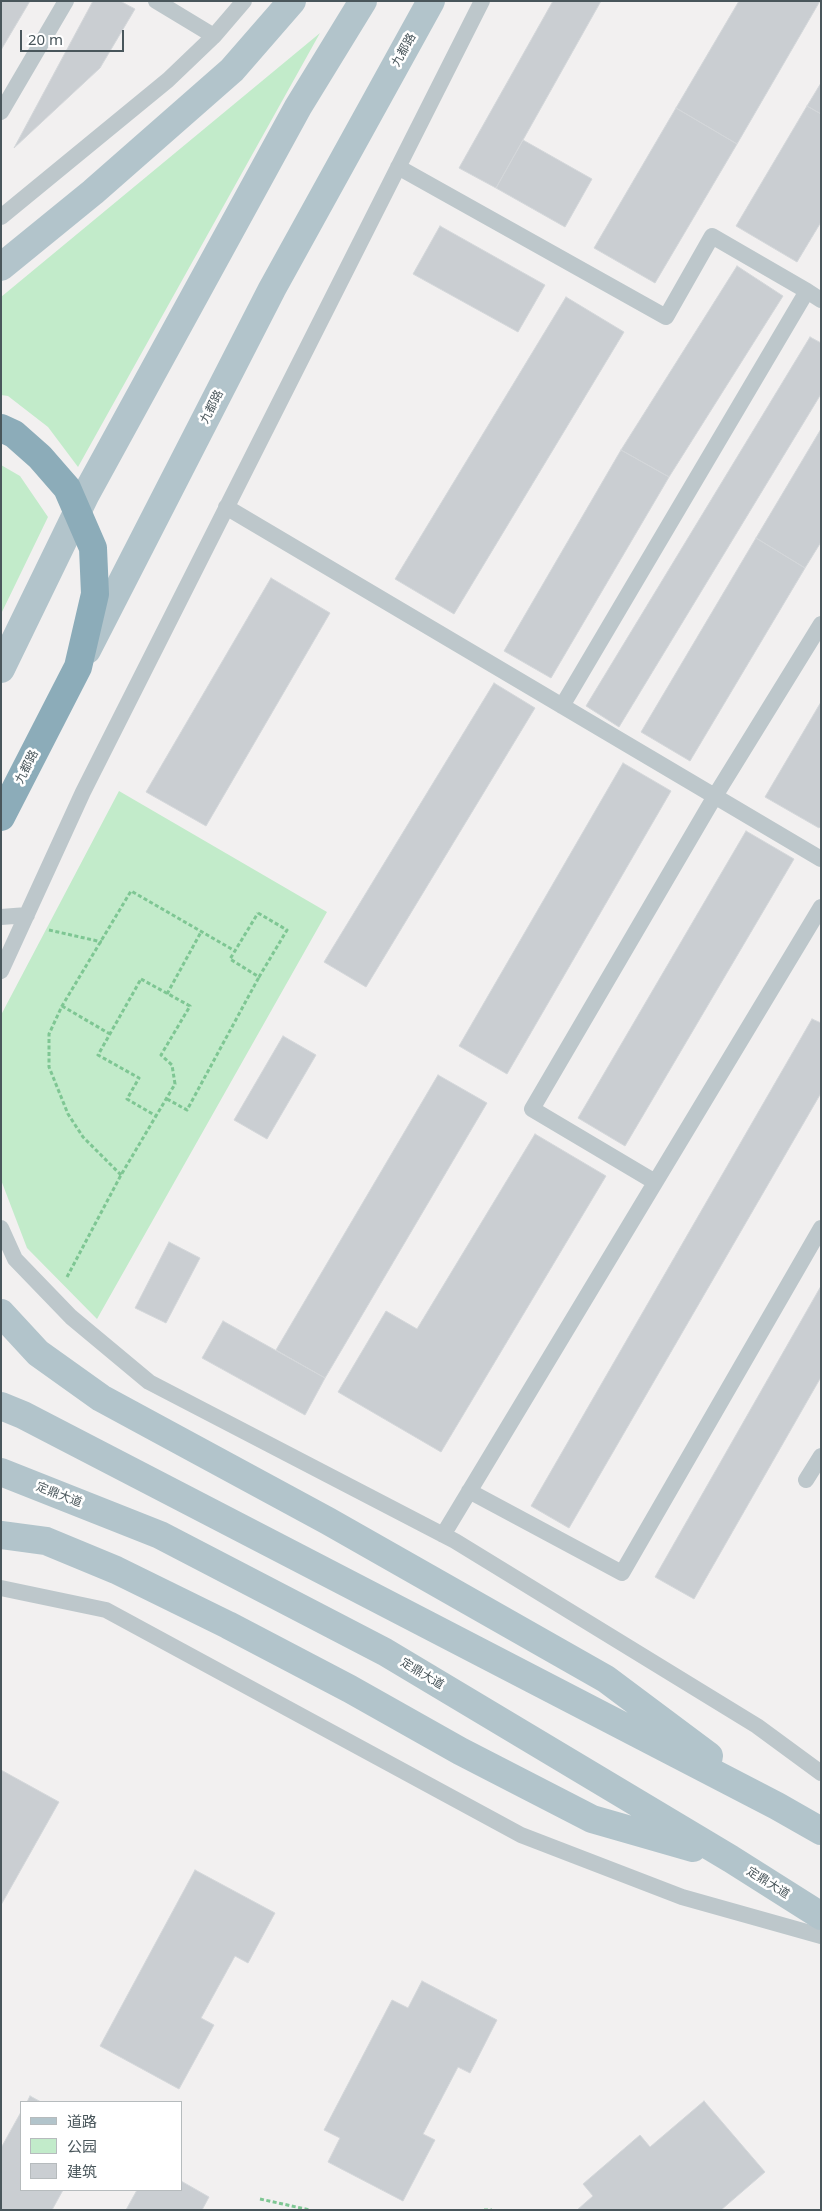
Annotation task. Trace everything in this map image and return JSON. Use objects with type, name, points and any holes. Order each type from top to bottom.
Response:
[{"type":"highway","points":[[1,428],[14,434],[40,457],[67,488],[93,548],[95,594],[78,667]]},
{"type":"highway","name":"九都路","points":[[1,817],[78,667]]},
{"type":"main road","points":[[1,267],[93,192],[232,70],[292,1]]},
{"type":"main road","points":[[1,669],[86,494],[298,107],[363,1]]},
{"type":"main road","name":"九都路","points":[[78,667],[272,289],[431,1]]},
{"type":"main road","points":[[1,1313],[38,1353],[101,1398],[328,1522],[606,1679],[777,1806]]},
{"type":"main road","points":[[1,1406],[32,1419],[821,1830]]},
{"type":"main road","name":"定鼎大道","points":[[1,1472],[160,1535],[385,1652],[731,1859],[821,1916]]},
{"type":"main road","points":[[1,1535],[46,1541],[116,1570],[245,1634],[350,1689],[460,1752],[592,1819],[731,1859]]},
{"type":"lane","points":[[1,112],[66,1]]},
{"type":"lane","points":[[156,1],[214,36]]},
{"type":"lane","points":[[1,217],[168,80],[214,36],[244,1]]},
{"type":"lane","points":[[1,971],[83,792],[482,1]]},
{"type":"lane","points":[[398,167],[666,317],[712,236],[814,296],[562,706]]},
{"type":"lane","points":[[226,507],[821,859]]},
{"type":"lane","points":[[655,1182],[532,1109],[715,796],[821,624]]},
{"type":"lane","points":[[443,1535],[821,907]]},
{"type":"lane","points":[[1,917],[27,916]]},
{"type":"lane","points":[[1,1228],[8,1255],[71,1317],[148,1382],[443,1535],[757,1726],[821,1773]]},
{"type":"lane","points":[[469,1491],[622,1573],[821,1228]]},
{"type":"lane","points":[[806,1480],[821,1456]]},
{"type":"lane","points":[[1,1588],[106,1610],[521,1835],[682,1897],[821,1936]]},
{"type":"path","points":[[121,1175],[83,1137],[68,1114],[50,1067],[49,1034],[62,1006],[102,942],[130,892],[234,951]]},
{"type":"path","points":[[167,1098],[187,1110],[259,977],[287,930],[258,913],[230,959],[259,977]]},
{"type":"path","points":[[44,929],[102,942]]},
{"type":"path","points":[[167,994],[201,932]]},
{"type":"path","points":[[66,1279],[121,1175],[167,1098],[174,1084],[175,1077],[172,1065],[161,1055],[190,1006],[140,979],[98,1055],[139,1078],[126,1099],[156,1116]]},
{"type":"path","points":[[62,1006],[110,1034]]},
{"type":"path","points":[[260,2199],[310,2210]]},
{"type":"path","points":[[484,2210],[492,2210]]},
{"type":"green space","points":[[320,33],[78,467],[48,427],[8,396],[1,395],[1,297]]},
{"type":"green space","points":[[1,465],[20,476],[48,517],[1,614]]},
{"type":"green space","points":[[119,791],[327,912],[97,1319],[27,1248],[1,1180],[1,1015]]},
{"type":"building","points":[[1,1],[30,1],[1,50]]},
{"type":"building","points":[[93,1],[120,1],[135,9],[100,68],[14,148]]},
{"type":"building","points":[[553,1],[601,1],[496,188],[459,168]]},
{"type":"building","points":[[739,1],[820,1],[737,144],[676,108]]},
{"type":"building","points":[[821,83],[821,114],[807,106]]},
{"type":"building","points":[[807,106],[821,114],[821,222],[797,262],[736,226]]},
{"type":"building","points":[[676,108],[737,144],[655,283],[594,248]]},
{"type":"building","points":[[523,140],[592,179],[565,227],[496,188]]},
{"type":"building","points":[[440,226],[545,285],[518,332],[413,274]]},
{"type":"building","points":[[737,266],[783,296],[669,477],[621,450]]},
{"type":"building","points":[[566,297],[624,332],[454,614],[395,579]]},
{"type":"building","points":[[810,337],[821,343],[821,394],[619,727],[586,706]]},
{"type":"building","points":[[821,429],[821,542],[805,568],[756,538]]},
{"type":"building","points":[[621,450],[669,477],[551,678],[504,651]]},
{"type":"building","points":[[756,538],[805,568],[690,761],[641,732]]},
{"type":"building","points":[[271,578],[330,613],[206,826],[146,792]]},
{"type":"building","points":[[494,683],[535,708],[366,987],[324,962]]},
{"type":"building","points":[[821,702],[821,826],[819,828],[765,797]]},
{"type":"building","points":[[623,763],[671,791],[507,1074],[459,1046]]},
{"type":"building","points":[[746,831],[794,859],[625,1146],[578,1118]]},
{"type":"building","points":[[812,1019],[821,1023],[821,1093],[569,1528],[531,1506]]},
{"type":"building","points":[[283,1036],[316,1055],[267,1139],[234,1120]]},
{"type":"building","points":[[438,1075],[487,1103],[325,1378],[276,1350]]},
{"type":"building","points":[[535,1134],[606,1176],[441,1452],[338,1392],[386,1311],[417,1329]]},
{"type":"building","points":[[169,1242],[200,1258],[166,1323],[135,1308]]},
{"type":"building","points":[[821,1286],[821,1377],[694,1599],[655,1577]]},
{"type":"building","points":[[223,1321],[325,1378],[305,1415],[202,1358]]},
{"type":"building","points":[[1,1770],[59,1802],[1,1905]]},
{"type":"building","points":[[195,1870],[275,1913],[248,1963],[235,1956],[201,2018],[214,2025],[179,2089],[100,2046]]},
{"type":"building","points":[[422,1981],[497,2020],[470,2073],[458,2067],[423,2134],[435,2140],[403,2201],[328,2162],[340,2138],[324,2130],[392,2000],[408,2008]]},
{"type":"building","points":[[30,2096],[39,2101],[28,2101]]},
{"type":"building","points":[[704,2101],[765,2172],[721,2210],[577,2210],[593,2196],[583,2184],[640,2135],[650,2147]]},
{"type":"building","points":[[20,2114],[20,2191],[62,2191],[52,2210],[1,2210],[1,2148]]},
{"type":"building","points":[[182,2182],[209,2197],[202,2210],[126,2210],[136,2191],[182,2191]]}]
